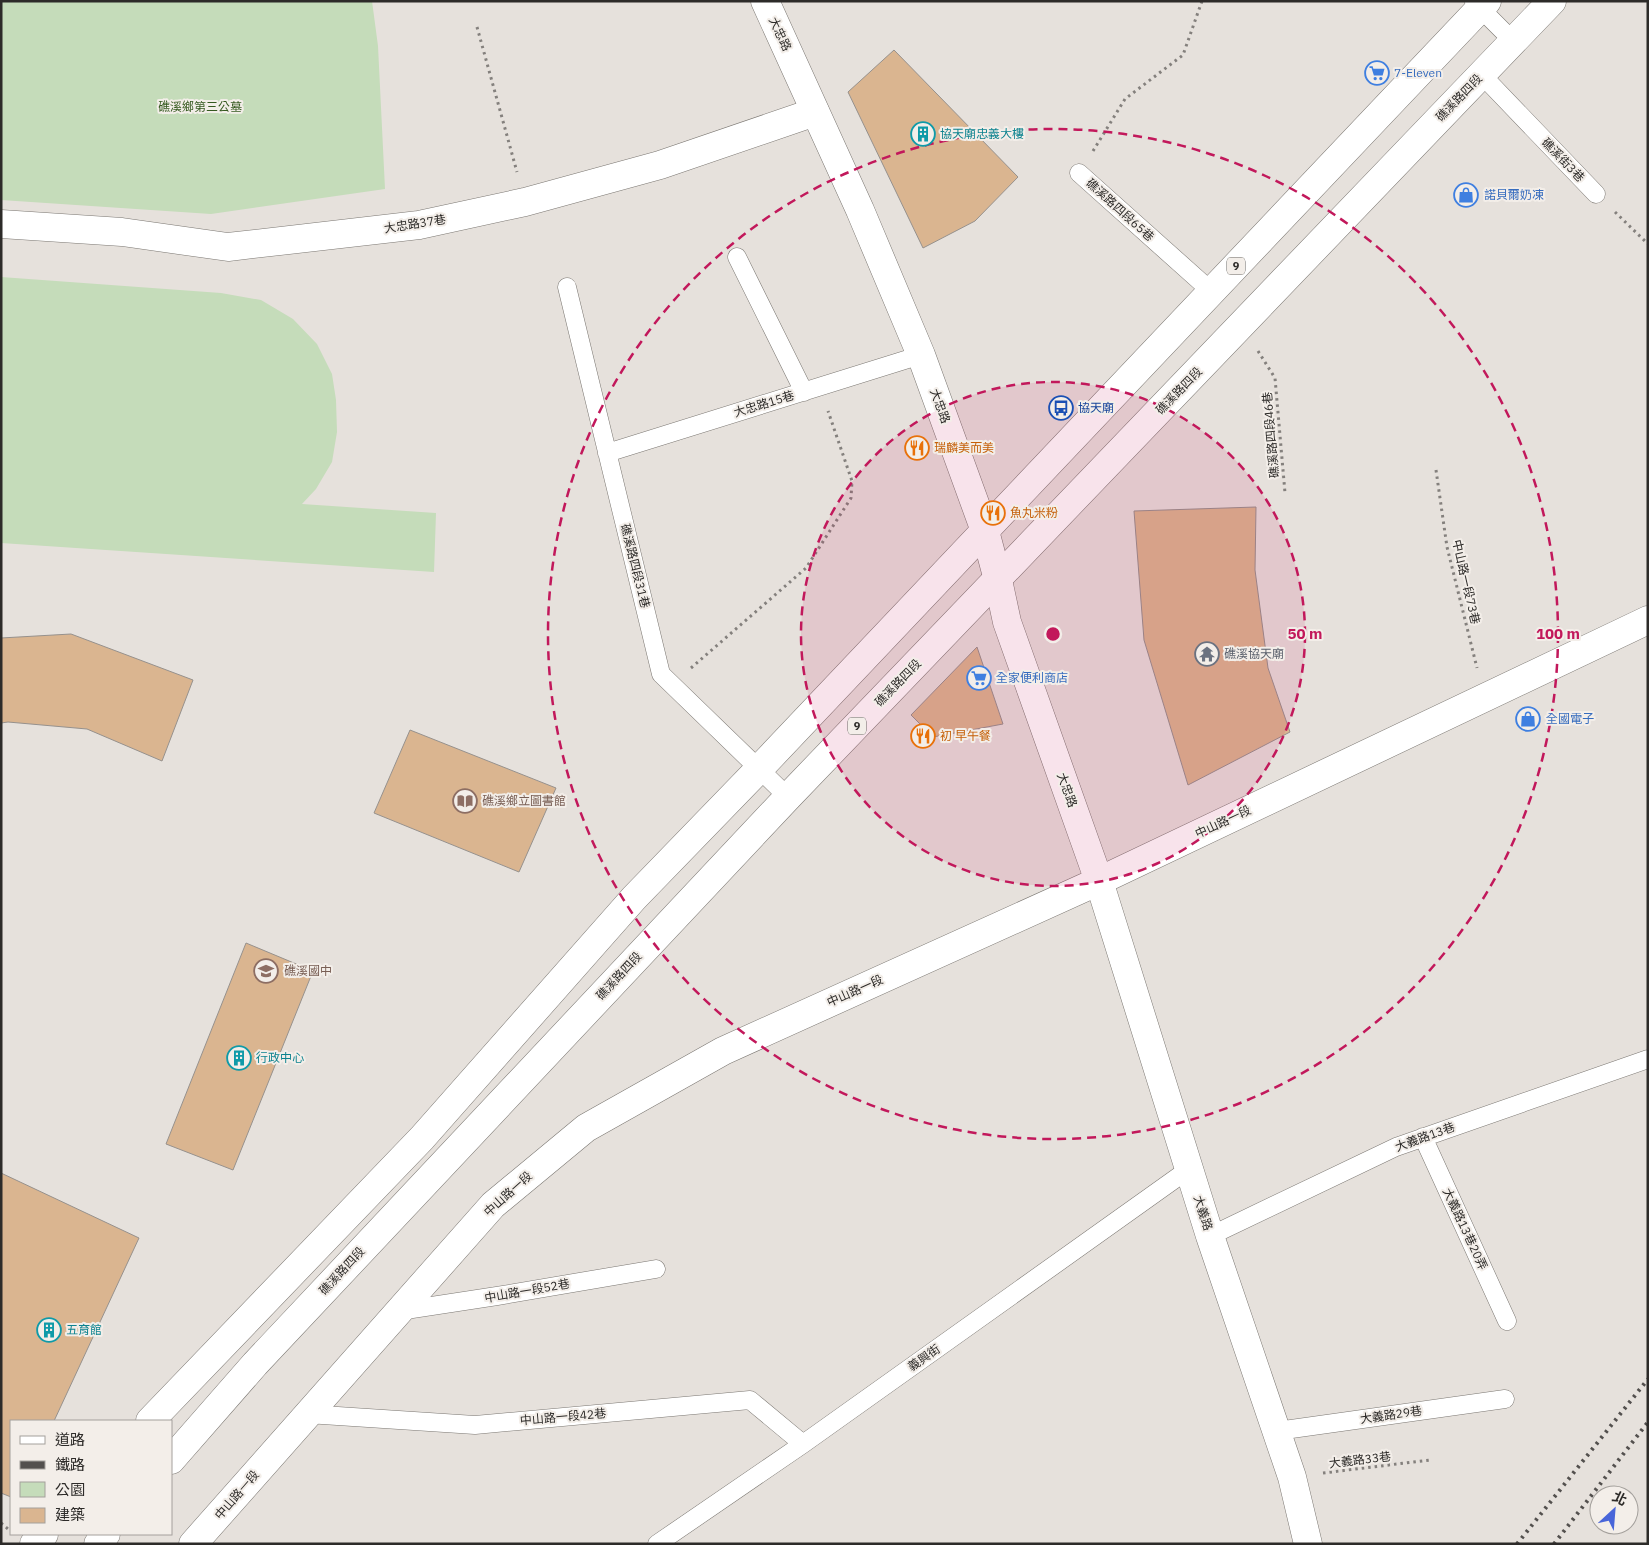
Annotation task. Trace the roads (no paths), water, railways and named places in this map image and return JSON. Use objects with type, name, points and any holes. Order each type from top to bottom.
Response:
[{"type":"street","name":"大忠路","points":[[765,1],[864,219],[921,355],[985,531],[1007,622],[1099,881]]},
{"type":"street","name":"礁溪路四段","points":[[172,1459],[262,1357],[788,797],[1552,1]]},
{"type":"street","name":"9","points":[[151,1420],[422,1138],[634,898],[1212,292],[1480,3]]},
{"type":"street","name":"大忠路37巷","points":[[1,224],[122,232],[228,247],[419,226],[525,202],[660,165],[815,112]]},
{"type":"street","name":"中山路一段","points":[[194,1544],[493,1205],[586,1128],[723,1051],[1099,881],[1648,620]]},
{"type":"street","name":"大義路","points":[[1099,881],[1210,1236],[1292,1477],[1308,1544]]},
{"type":"street","points":[[34,1544],[43,1535]]},
{"type":"lane","points":[[1480,3],[1513,41]]},
{"type":"lane","name":"礁溪街3巷","points":[[1481,74],[1596,194]]},
{"type":"lane","name":"礁溪路四段65巷","points":[[1079,173],[1212,292]]},
{"type":"lane","points":[[737,257],[812,389]]},
{"type":"lane","name":"礁溪路四段31巷","points":[[566,287],[661,674],[788,797]]},
{"type":"lane","name":"大忠路15巷","points":[[607,453],[921,355]]},
{"type":"lane","name":"大義路13巷","points":[[1210,1236],[1396,1147],[1648,1059]]},
{"type":"lane","name":"大義路13巷20弄","points":[[1423,1137],[1507,1320]]},
{"type":"lane","name":"義興街","points":[[657,1544],[803,1444],[1189,1169]]},
{"type":"lane","name":"中山路一段52巷","points":[[399,1311],[656,1269]]},
{"type":"lane","name":"大義路29巷","points":[[1277,1431],[1505,1399]]},
{"type":"lane","name":"中山路一段42巷","points":[[307,1414],[475,1425],[750,1400],[803,1444]]},
{"type":"railway","points":[[1517,1544],[1648,1379]]},
{"type":"railway","points":[[1554,1544],[1648,1422]]},
{"type":"place","name":"7-Eleven","points":[[1377,73]]},
{"type":"place","name":"協天廟忠義大樓","points":[[923,134]]},
{"type":"place","name":"諾貝爾奶凍","points":[[1466,195]]},
{"type":"place","name":"協天廟","points":[[1061,408]]},
{"type":"place","name":"瑞麟美而美","points":[[917,448]]},
{"type":"place","name":"魚丸米粉","points":[[993,513]]},
{"type":"place","name":"礁溪協天廟","points":[[1207,654]]},
{"type":"place","name":"全家便利商店","points":[[979,678]]},
{"type":"place","name":"全國電子","points":[[1528,719]]},
{"type":"place","name":"初 早午餐","points":[[923,736]]},
{"type":"place","name":"礁溪鄉立圖書館","points":[[465,801]]},
{"type":"place","name":"礁溪國中","points":[[266,971]]},
{"type":"place","name":"行政中心","points":[[239,1058]]},
{"type":"place","name":"五育館","points":[[49,1330]]},
{"type":"park label","name":"礁溪鄉第三公墓","points":[[200,107]]}]
